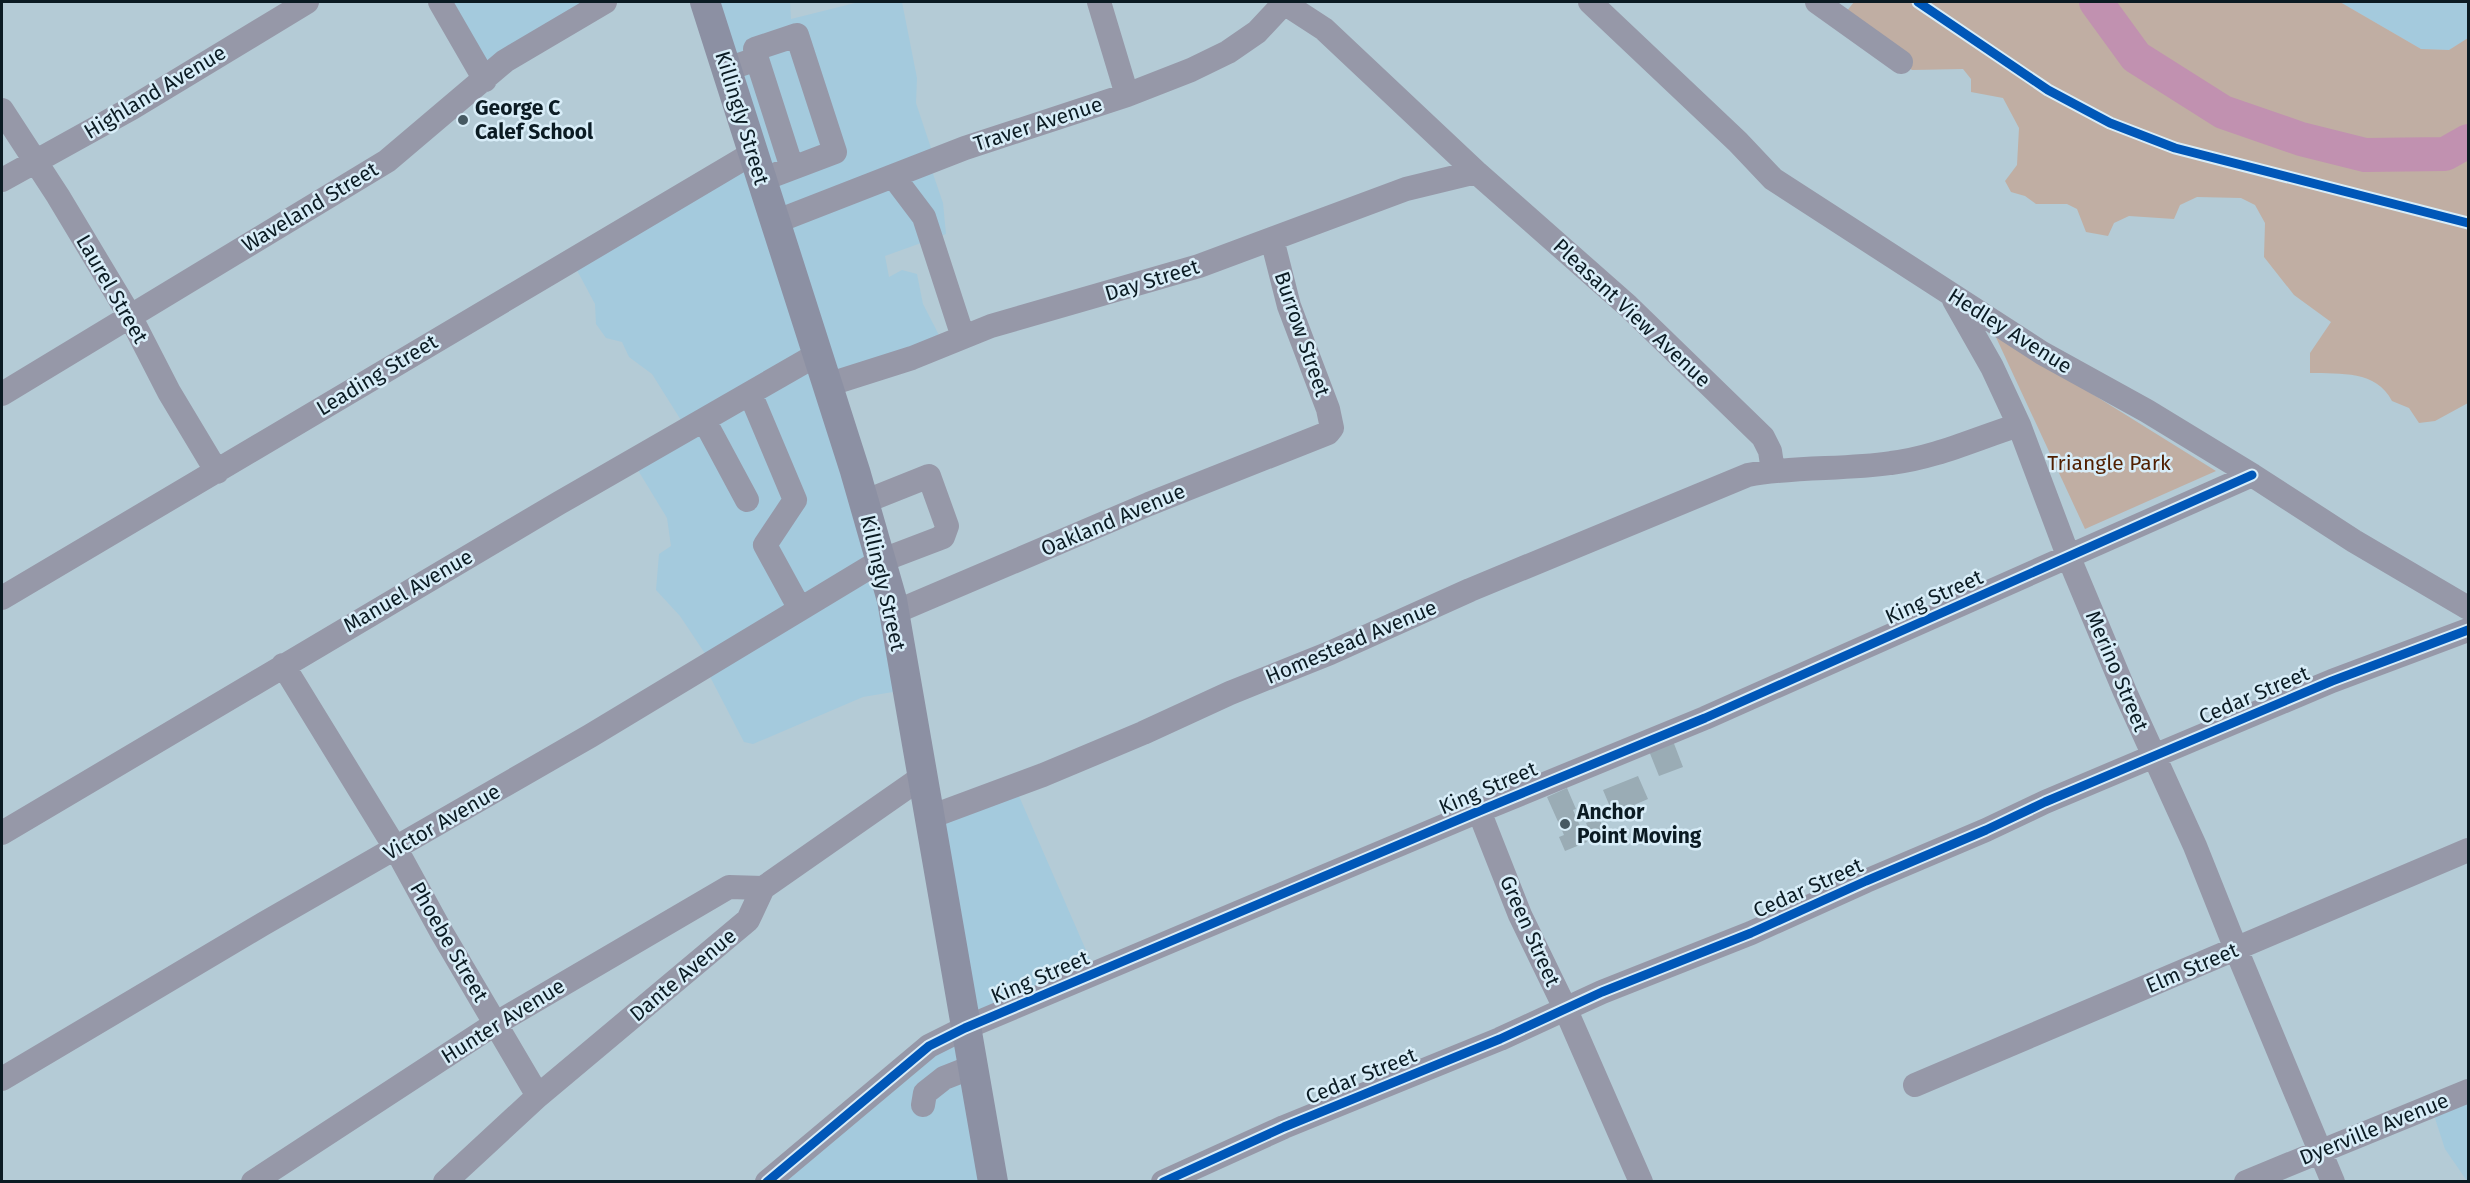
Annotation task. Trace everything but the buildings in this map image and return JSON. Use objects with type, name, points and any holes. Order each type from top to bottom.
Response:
[{"type":"main road","name":"Killingly Street","points":[[705,2],[864,502],[893,613],[993,1182]]},
{"type":"street","name":"Highland Avenue","points":[[2,180],[132,108],[307,2]]},
{"type":"street","points":[[440,2],[485,80]]},
{"type":"street","points":[[1099,2],[1127,95]]},
{"type":"street","name":"Traver Avenue","points":[[775,222],[965,148],[1127,95],[1191,70],[1228,52],[1257,32],[1284,2]]},
{"type":"street","name":"Pleasant View Avenue","points":[[1284,2],[1324,29],[1476,171],[1628,306],[1762,437],[1770,451],[1773,471]]},
{"type":"street","name":"Hedley Avenue","points":[[1590,2],[1738,142],[1773,179],[2042,353],[2147,411],[2354,541],[2469,608]]},
{"type":"street","points":[[1817,2],[1901,62]]},
{"type":"street","name":"Waveland Street","points":[[2,394],[387,161],[505,61],[600,3]]},
{"type":"street","name":"Leading Street","points":[[2,598],[217,472],[757,166],[792,168],[835,152],[797,35],[755,49],[757,59]]},
{"type":"street","points":[[727,69],[757,59],[792,168]]},
{"type":"street","name":"Laurel Street","points":[[2,110],[130,316],[169,392],[217,472]]},
{"type":"street","name":"Day Street","points":[[827,385],[912,358],[991,326],[1198,266],[1406,189],[1476,171]]},
{"type":"street","points":[[893,176],[924,217],[963,337]]},
{"type":"street","name":"Burrow Street","points":[[1272,239],[1289,306],[1328,409],[1332,428]]},
{"type":"street","name":"Merino Street","points":[[1951,295],[1992,367],[2019,425],[2069,558],[2154,757],[2195,846],[2333,1182]]},
{"type":"street","name":"Manuel Avenue","points":[[2,833],[283,665],[818,354]]},
{"type":"street","points":[[750,393],[795,500],[765,545],[800,609]]},
{"type":"street","points":[[704,420],[747,500]]},
{"type":"street","points":[[1773,471],[1849,468],[1894,463],[1936,453],[2019,425]]},
{"type":"street","name":"Oakland Avenue","points":[[893,613],[1149,504],[1328,433],[1332,428]]},
{"type":"street","name":"Homestead Avenue","points":[[930,817],[1043,775],[1230,693],[1330,653],[1470,591],[1707,492],[1748,476],[1773,471]]},
{"type":"street","name":"King Street","points":[[768,1181],[929,1046],[965,1028],[1479,810],[1705,718],[2252,475]]},
{"type":"street","name":"Victor Avenue","points":[[2,1079],[253,930],[590,736],[880,561],[943,537],[948,526],[929,476],[864,502]]},
{"type":"street","name":"Cedar Street","points":[[1163,1182],[1284,1127],[1500,1039],[1564,1008],[1751,933],[2045,802],[2332,681],[2469,630]]},
{"type":"street","name":"Phoebe Street","points":[[283,665],[396,849],[538,1096]]},
{"type":"street","name":"Dante Avenue","points":[[445,1182],[538,1096],[748,920],[763,888],[922,777]]},
{"type":"street","name":"Green Street","points":[[1479,810],[1520,915],[1641,1182]]},
{"type":"street","name":"Elm Street","points":[[1915,1085],[2469,850]]},
{"type":"street","name":"Hunter Avenue","points":[[253,1182],[495,1024],[729,887],[763,888]]},
{"type":"street","points":[[923,1105],[925,1093],[944,1078],[972,1067]]},
{"type":"street","name":"Dyerville Avenue","points":[[2246,1182],[2321,1149],[2469,1091]]},
{"type":"shaded area","points":[[440,2],[601,2],[491,73]]},
{"type":"shaded area","points":[[706,2],[790,2],[791,19],[859,2],[902,2],[917,78],[916,103],[935,160],[931,168],[943,203],[946,234],[885,256],[889,277],[902,270],[917,274],[923,304],[942,341],[833,381],[905,690],[863,697],[753,744],[744,742],[706,669],[708,658],[680,616],[656,590],[659,554],[671,546],[667,518],[633,462],[684,425],[652,374],[629,357],[622,342],[606,338],[596,324],[595,304],[572,261],[748,156]]},
{"type":"shaded area","points":[[2340,2],[2468,2],[2468,38],[2449,50],[2421,49]]},
{"type":"shaded area","points":[[1015,787],[1095,971],[974,1022],[934,813]]},
{"type":"shaded area","points":[[965,1027],[995,1181],[767,1181]]},
{"type":"shaded area","points":[[2468,1089],[2467,1181],[2445,1149],[2431,1106]]},
{"type":"green space","points":[[1854,2],[2340,2],[2421,49],[2449,50],[2468,38],[2468,403],[2435,421],[2419,423],[2409,408],[2392,401],[2385,391],[2367,379],[2345,374],[2310,373],[2310,353],[2331,322],[2294,295],[2264,257],[2265,223],[2255,205],[2241,198],[2197,197],[2180,205],[2174,219],[2129,216],[2114,223],[2108,236],[2086,232],[2077,209],[2067,204],[2036,204],[2025,196],[2011,192],[2005,181],[2017,165],[2019,128],[2003,98],[1971,92],[1971,79],[1963,69],[1912,70],[1842,17]]},
{"type":"green space","name":"Triangle Park","points":[[1994,333],[2216,471],[2085,529]]},
{"type":"waterway","points":[[2096,2],[2136,57],[2223,112],[2301,139],[2365,155],[2445,154],[2468,141]]},
{"type":"cycle path","points":[[1918,2],[2048,90],[2110,123],[2175,148],[2468,223]]},
{"type":"cycle path","points":[[767,1182],[929,1046],[965,1028],[1705,718],[2252,475]]},
{"type":"cycle path","points":[[1163,1182],[1284,1127],[1500,1039],[1602,992],[1751,933],[2045,802],[2332,681],[2468,630]]},
{"type":"place","name":"George C Calef School","points":[[463,120]]},
{"type":"place","name":"Anchor Point Moving","points":[[1565,824]]}]
